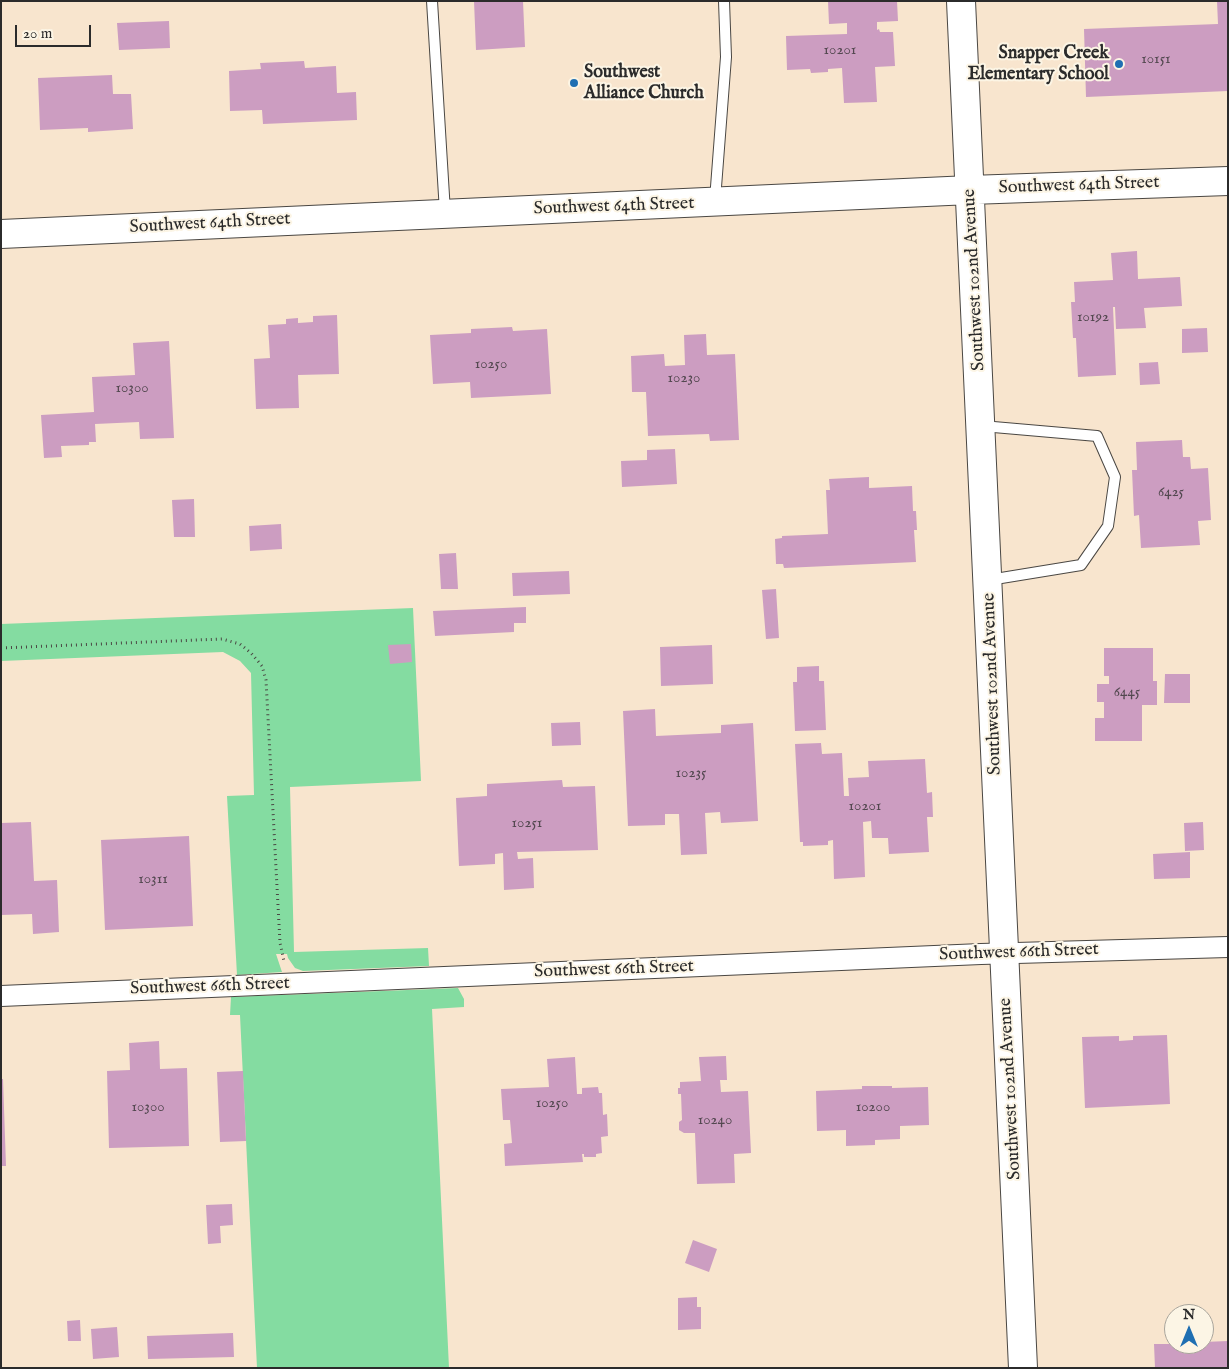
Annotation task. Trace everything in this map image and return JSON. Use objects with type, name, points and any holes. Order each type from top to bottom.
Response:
[{"type":"street","name":"Southwest 102nd Avenue","points":[[962,1],[1023,1368]]},
{"type":"street","name":"Southwest 64th Street","points":[[1,234],[970,190],[1228,181]]},
{"type":"street","name":"Southwest 66th Street","points":[[1,996],[1005,953],[1228,947]]},
{"type":"lane","points":[[432,1],[445,214]]},
{"type":"lane","points":[[715,202],[726,57],[724,1]]},
{"type":"lane","points":[[981,426],[1097,436],[1115,477],[1108,526],[1081,565],[988,580]]},
{"type":"path","points":[[1,648],[222,639],[240,644],[251,653],[262,666],[266,680],[280,943],[290,983]]},
{"type":"green space","points":[[413,608],[421,781],[290,787],[294,952],[428,948],[429,966],[303,971],[295,968],[287,954],[276,954],[282,972],[237,975],[227,796],[254,795],[251,673],[240,661],[223,652],[1,661],[1,624]]},
{"type":"green space","points":[[458,988],[464,999],[464,1007],[432,1009],[449,1368],[257,1368],[240,1015],[230,1015],[231,997]]},
{"type":"building","points":[[474,1],[523,1],[525,47],[476,50]]},
{"type":"building","points":[[828,1],[897,1],[898,21],[877,22],[877,30],[879,29],[880,32],[893,32],[895,66],[875,67],[877,102],[844,103],[842,68],[828,69],[828,72],[811,73],[810,69],[787,70],[786,36],[847,34],[847,23],[829,24]]},
{"type":"building","points":[[1217,1],[1228,1],[1228,91],[1086,97],[1084,29],[1218,24]]},
{"type":"building","points":[[169,21],[170,48],[119,50],[117,23]]},
{"type":"building","points":[[304,61],[305,68],[336,66],[337,93],[356,92],[357,120],[263,124],[262,110],[230,111],[229,71],[261,69],[260,63]]},
{"type":"building","points":[[112,75],[113,94],[131,94],[133,129],[88,132],[88,128],[40,130],[38,78]]},
{"type":"building","points":[[1137,251],[1138,279],[1180,277],[1182,306],[1144,308],[1146,328],[1116,329],[1115,307],[1113,307],[1116,375],[1078,377],[1076,338],[1073,338],[1071,302],[1075,302],[1074,282],[1113,280],[1111,253]]},
{"type":"building","points":[[337,315],[339,374],[298,375],[299,408],[256,409],[254,359],[270,358],[268,325],[286,324],[286,319],[298,318],[298,323],[313,322],[313,316]]},
{"type":"building","points":[[512,327],[513,331],[547,329],[551,394],[471,398],[470,382],[433,384],[430,335],[471,333],[471,329]]},
{"type":"building","points":[[1207,328],[1208,352],[1182,353],[1182,329]]},
{"type":"building","points":[[706,334],[707,355],[735,354],[739,440],[710,441],[709,434],[648,436],[646,392],[632,392],[631,356],[664,354],[665,366],[685,365],[684,335]]},
{"type":"building","points":[[169,341],[174,438],[140,439],[139,422],[95,424],[96,442],[89,442],[89,445],[61,446],[62,457],[44,458],[41,415],[94,412],[92,377],[135,375],[133,343]]},
{"type":"building","points":[[1158,362],[1160,384],[1140,385],[1139,363]]},
{"type":"building","points":[[1182,440],[1183,457],[1190,457],[1191,469],[1208,468],[1211,520],[1198,521],[1200,545],[1141,548],[1139,515],[1134,516],[1132,470],[1137,470],[1136,442]]},
{"type":"building","points":[[675,449],[677,484],[622,487],[621,461],[647,460],[647,450]]},
{"type":"building","points":[[869,477],[869,488],[912,486],[913,511],[916,511],[917,530],[914,530],[916,562],[784,568],[783,564],[776,564],[775,539],[782,538],[782,536],[828,534],[826,490],[830,490],[829,479]]},
{"type":"building","points":[[194,499],[195,537],[174,537],[172,500]]},
{"type":"building","points":[[281,524],[282,549],[250,551],[249,526]]},
{"type":"building","points":[[456,553],[458,589],[441,589],[439,554]]},
{"type":"building","points":[[569,571],[570,594],[513,596],[512,573]]},
{"type":"building","points":[[776,589],[779,638],[766,639],[762,590]]},
{"type":"building","points":[[526,607],[526,623],[514,623],[514,632],[435,636],[433,611]]},
{"type":"building","points":[[411,644],[412,662],[390,664],[388,645]]},
{"type":"building","points":[[712,645],[713,684],[661,686],[660,647]]},
{"type":"building","points":[[1104,648],[1153,648],[1153,681],[1157,681],[1157,705],[1142,705],[1142,741],[1095,741],[1095,718],[1104,718],[1104,702],[1097,702],[1097,684],[1109,684],[1109,676],[1104,676]]},
{"type":"building","points":[[819,666],[819,681],[824,681],[826,730],[795,731],[793,682],[797,682],[797,667]]},
{"type":"building","points":[[1165,674],[1190,674],[1190,703],[1164,703]]},
{"type":"building","points":[[655,709],[656,736],[721,733],[721,725],[753,723],[758,821],[721,823],[720,812],[705,813],[707,854],[681,855],[679,814],[665,814],[665,825],[628,826],[623,711]]},
{"type":"building","points":[[580,722],[581,745],[552,746],[551,723]]},
{"type":"building","points":[[821,743],[822,754],[842,753],[844,796],[849,796],[848,778],[869,777],[868,761],[925,759],[927,793],[932,792],[933,817],[927,817],[929,852],[889,854],[888,838],[872,838],[871,821],[863,822],[865,877],[834,879],[833,840],[828,841],[828,845],[803,846],[803,842],[800,842],[795,744]]},
{"type":"building","points":[[562,780],[563,787],[595,786],[598,850],[517,852],[518,859],[533,858],[534,888],[504,890],[503,853],[495,854],[495,864],[459,866],[456,798],[487,796],[487,784]]},
{"type":"building","points":[[31,822],[34,881],[57,880],[59,932],[33,934],[32,914],[1,915],[1,823]]},
{"type":"building","points":[[1203,822],[1204,850],[1185,851],[1184,823]]},
{"type":"building","points":[[189,836],[193,926],[105,930],[101,840]]},
{"type":"building","points":[[1190,852],[1190,878],[1154,879],[1153,854]]},
{"type":"building","points":[[1167,1035],[1170,1104],[1085,1108],[1082,1037],[1119,1036],[1119,1041],[1133,1040],[1133,1036]]},
{"type":"building","points":[[159,1041],[160,1069],[187,1068],[189,1146],[109,1148],[107,1071],[130,1070],[129,1043]]},
{"type":"building","points":[[726,1056],[727,1080],[720,1080],[721,1092],[748,1091],[751,1153],[734,1154],[735,1183],[697,1184],[695,1133],[684,1133],[679,1130],[679,1122],[682,1120],[681,1094],[678,1094],[678,1088],[680,1088],[680,1082],[701,1081],[699,1057]]},
{"type":"building","points":[[575,1057],[577,1094],[582,1094],[582,1088],[598,1087],[599,1093],[602,1093],[603,1115],[607,1114],[608,1136],[601,1137],[602,1153],[596,1154],[596,1157],[584,1157],[584,1154],[582,1154],[583,1162],[505,1166],[504,1144],[512,1143],[510,1120],[503,1120],[501,1089],[549,1087],[547,1059]]},
{"type":"building","points":[[243,1071],[246,1141],[220,1142],[217,1072]]},
{"type":"building","points":[[1,1079],[3,1079],[6,1166],[1,1166]]},
{"type":"building","points":[[862,1086],[892,1086],[892,1088],[928,1087],[929,1125],[900,1126],[900,1139],[875,1140],[875,1145],[846,1146],[846,1130],[817,1131],[816,1091],[862,1089]]},
{"type":"building","points":[[232,1204],[233,1225],[220,1226],[221,1243],[208,1244],[206,1205]]},
{"type":"building","points":[[693,1240],[717,1249],[709,1272],[685,1263]]},
{"type":"building","points":[[697,1297],[697,1307],[701,1307],[701,1329],[678,1330],[678,1298]]},
{"type":"building","points":[[80,1320],[81,1341],[68,1341],[67,1321]]},
{"type":"building","points":[[117,1327],[119,1357],[93,1359],[91,1329]]},
{"type":"building","points":[[233,1333],[234,1357],[148,1359],[147,1336]]},
{"type":"building","points":[[1228,1341],[1228,1368],[1155,1368],[1154,1344],[1164,1344],[1164,1354],[1214,1354],[1214,1342]]},
{"type":"place","name":"Snapper Creek Elementary School","points":[[1119,64]]},
{"type":"place","name":"Southwest Alliance Church","points":[[574,83]]}]
